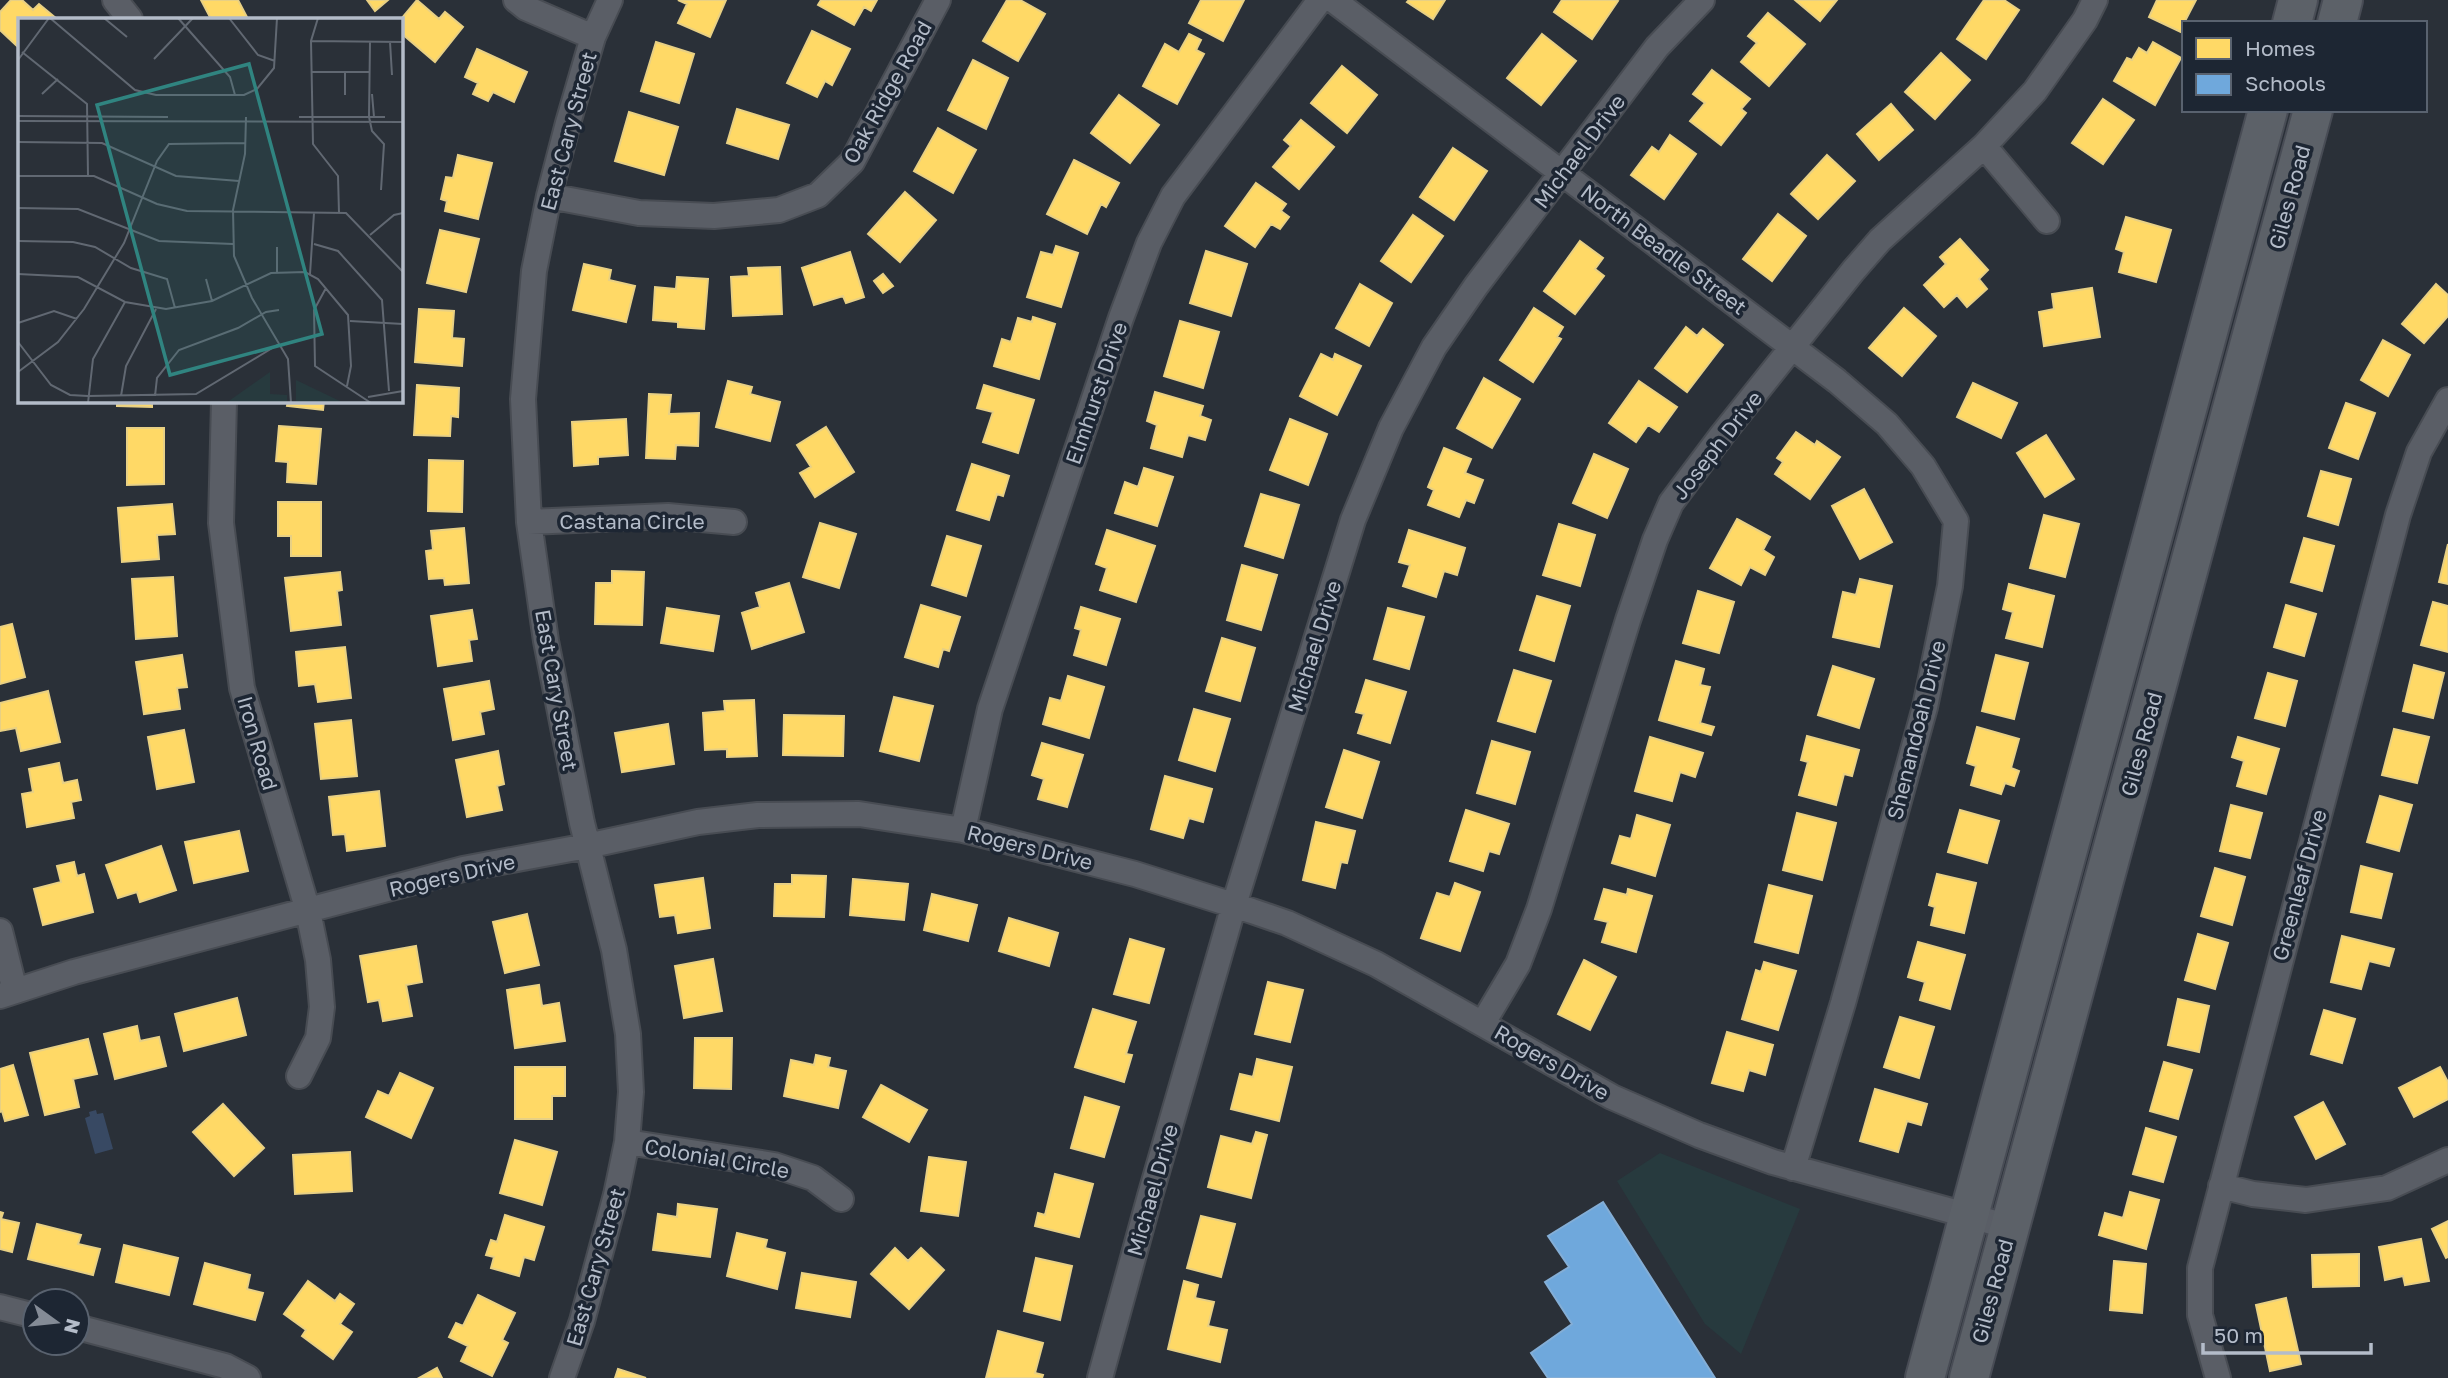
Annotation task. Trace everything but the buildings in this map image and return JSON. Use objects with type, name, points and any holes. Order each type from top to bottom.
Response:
[{"type":"main road","points":[[2293,21],[2298,0]]},
{"type":"main road","points":[[2338,21],[2343,0]]},
{"type":"main road","name":"Giles Road","points":[[1925,1378],[2267,112]]},
{"type":"main road","name":"Giles Road","points":[[1969,1378],[2312,112]]},
{"type":"street","points":[[115,0],[129,18]]},
{"type":"street","points":[[516,0],[526,8],[593,37]]},
{"type":"street","name":"East Cary Street","points":[[562,1378],[617,1195],[627,1142],[631,1092],[628,1034],[614,950],[587,846],[546,641],[529,522],[523,399],[534,271],[549,196],[593,37],[610,0]]},
{"type":"street","name":"Oak Ridge Road","points":[[549,196],[639,213],[715,216],[779,210],[818,195],[852,162],[938,0]]},
{"type":"street","name":"Elmhurst Drive","points":[[963,830],[990,709],[1121,318],[1149,243],[1173,196],[1320,0]]},
{"type":"street","name":"North Beadle Street","points":[[1333,0],[1793,346]]},
{"type":"street","name":"Michael Drive","points":[[1100,1378],[1234,905],[1353,520],[1391,428],[1441,337],[1476,286],[1657,47],[1702,0]]},
{"type":"street","name":"Joseph Drive","points":[[1483,1023],[1518,964],[1539,909],[1628,620],[1655,540],[1671,503],[1793,346],[1880,240],[1984,146],[2035,91],[2085,20],[2095,0]]},
{"type":"street","points":[[1984,146],[2047,221]]},
{"type":"street","name":"Shenandoah Drive","points":[[1793,346],[1887,424],[1923,466],[1956,520],[1951,586],[1924,707],[1843,1003],[1793,1168]]},
{"type":"street","name":"Greenleaf Drive","points":[[2218,1378],[2200,1315],[2200,1268],[2398,515],[2419,453],[2448,400]]},
{"type":"street","name":"Iron Road","points":[[224,402],[221,523],[242,688],[308,911],[318,960],[322,1006],[318,1038],[299,1076]]},
{"type":"street","name":"Castana Circle","points":[[529,522],[668,516],[734,522]]},
{"type":"street","name":"Rogers Drive","points":[[8,994],[74,972],[463,869],[698,822],[758,815],[859,814],[963,830],[1125,871],[1287,923],[1376,964],[1612,1097],[1699,1135],[1793,1168],[2010,1227]]},
{"type":"street","points":[[0,931],[8,994]]},
{"type":"street","name":"Colonial Circle","points":[[627,1142],[774,1165],[813,1178],[841,1199]]},
{"type":"street","points":[[2221,1186],[2253,1194],[2306,1200],[2387,1188],[2448,1160]]},
{"type":"street","points":[[0,1307],[21,1312]]},
{"type":"street","points":[[91,1332],[225,1366],[248,1378]]},
{"type":"green space","points":[[1660,1153],[1800,1209],[1741,1354],[1705,1324],[1617,1181]]},
{"type":"water","points":[[96,1110],[97,1114],[103,1113],[113,1149],[95,1154],[85,1118],[90,1116],[89,1112]]}]
